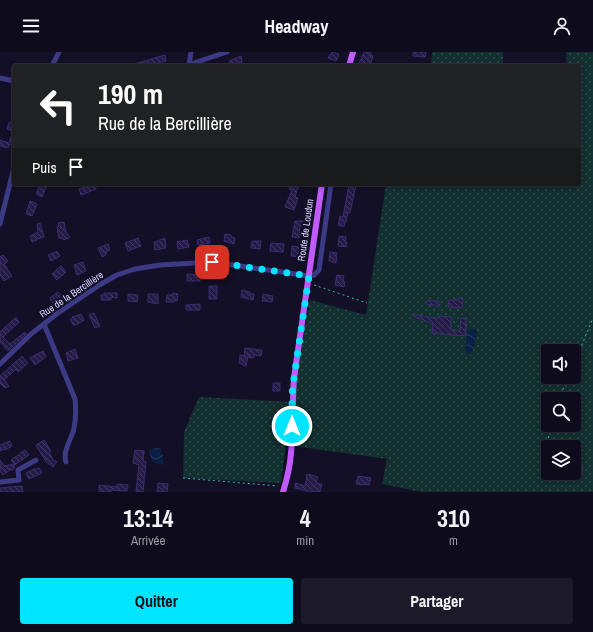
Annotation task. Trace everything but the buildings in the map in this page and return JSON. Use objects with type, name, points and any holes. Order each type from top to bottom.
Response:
[{"type":"main road","points":[[350,64],[354,52]]},
{"type":"main road","name":"Route de Loudun","points":[[284,489],[291,458],[292,394],[322,186]]},
{"type":"street","points":[[53,64],[59,52]]},
{"type":"street","points":[[187,64],[191,52]]},
{"type":"street","points":[[190,64],[227,52]]},
{"type":"street","points":[[0,78],[12,81]]},
{"type":"street","points":[[0,224],[12,175]]},
{"type":"street","points":[[308,279],[319,270],[331,186]]},
{"type":"street","name":"Rue de la Bercillière","points":[[0,364],[44,324],[101,284],[126,272],[143,268],[212,262],[308,279]]},
{"type":"street","points":[[44,324],[75,399],[75,424],[65,452],[66,462]]},
{"type":"street","points":[[0,482],[19,480],[18,470],[36,460]]},
{"type":"path","points":[[308,279],[367,303]]},
{"type":"path","points":[[581,347],[593,318]]},
{"type":"path","points":[[183,478],[284,489]]},
{"type":"green space","points":[[432,52],[503,52],[503,64],[431,64]]},
{"type":"green space","points":[[566,52],[593,52],[593,492],[422,492],[382,484],[387,459],[286,445],[281,483],[183,478],[184,432],[199,397],[292,402],[310,300],[366,315],[386,186],[581,186],[581,64],[567,64]]},
{"type":"water","points":[[469,329],[477,329],[476,339],[470,355],[465,350],[467,331]]},
{"type":"water","points":[[160,448],[163,456],[163,465],[153,462],[149,453],[150,449]]},
{"type":"route","points":[[212,262],[309,276],[292,394],[292,426]]}]
